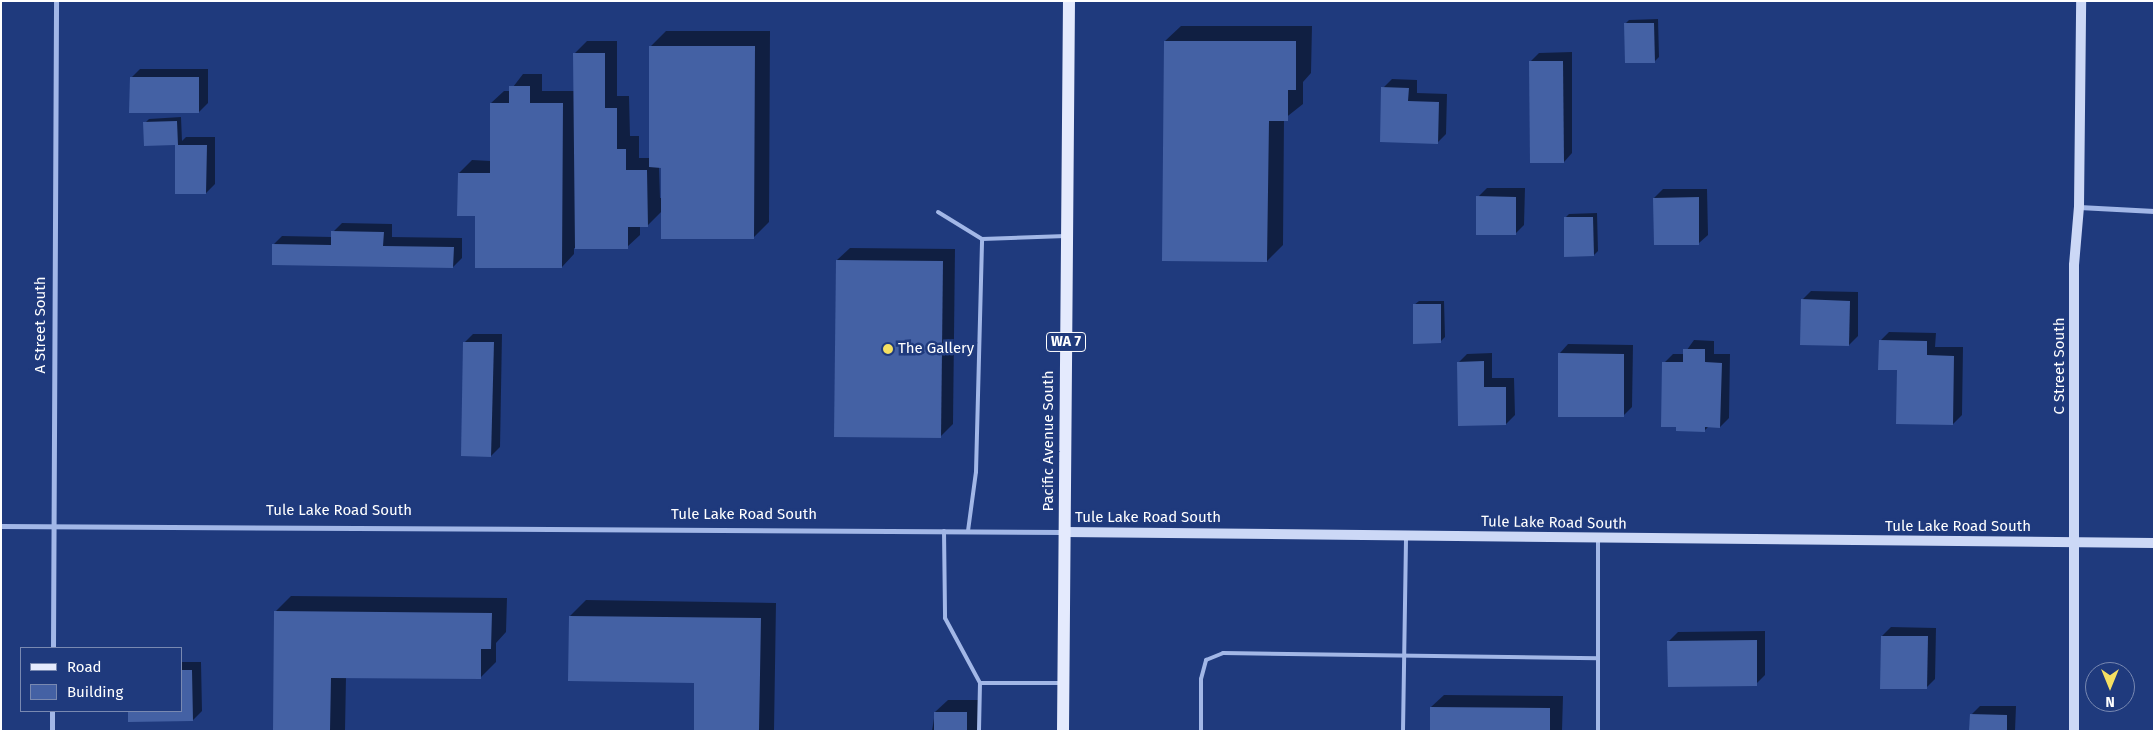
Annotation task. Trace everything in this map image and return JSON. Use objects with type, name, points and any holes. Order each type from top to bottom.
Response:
[{"type":"main road","name":"Pacific Avenue South","points":[[1063,731],[1069,1]]},
{"type":"street","name":"A Street South","points":[[52,647],[56,1]]},
{"type":"street","name":"C Street South","points":[[2074,731],[2076,542],[2074,265],[2079,207],[2081,1]]},
{"type":"street","points":[[2079,207],[2154,211]]},
{"type":"street","name":"Tule Lake Road South","points":[[1,526],[968,531],[1406,535],[1598,539],[2154,543]]},
{"type":"street","points":[[52,712],[52,731]]},
{"type":"lane","points":[[938,212],[982,238],[1067,236]]},
{"type":"lane","points":[[968,531],[976,472],[982,238]]},
{"type":"lane","points":[[944,531],[945,618],[980,683],[979,731]]},
{"type":"lane","points":[[1403,731],[1406,535]]},
{"type":"lane","points":[[1598,539],[1598,731]]},
{"type":"lane","points":[[1201,731],[1202,679],[1206,660],[1223,653],[1405,653],[1598,658]]},
{"type":"lane","points":[[980,683],[1063,683]]},
{"type":"building","points":[[1624,23],[1654,23],[1655,63],[1625,63]]},
{"type":"building","points":[[1164,41],[1296,41],[1296,90],[1288,90],[1288,121],[1269,121],[1267,262],[1162,261]]},
{"type":"building","points":[[649,46],[755,46],[754,239],[661,239],[661,168],[649,167]]},
{"type":"building","points":[[573,53],[605,53],[605,108],[617,108],[617,149],[626,149],[626,170],[647,170],[648,227],[628,227],[628,249],[575,249]]},
{"type":"building","points":[[1529,61],[1563,61],[1564,163],[1530,163]]},
{"type":"building","points":[[130,77],[199,77],[199,113],[129,113]]},
{"type":"building","points":[[509,86],[530,86],[530,103],[563,103],[562,268],[475,268],[475,216],[457,216],[458,173],[490,173],[490,103],[509,103]]},
{"type":"building","points":[[1381,87],[1409,88],[1408,101],[1439,102],[1438,144],[1380,142]]},
{"type":"building","points":[[177,121],[178,145],[207,145],[206,194],[175,194],[175,145],[144,146],[143,122]]},
{"type":"building","points":[[1476,196],[1516,197],[1516,235],[1476,235]]},
{"type":"building","points":[[1699,197],[1699,245],[1654,245],[1653,198]]},
{"type":"building","points":[[1564,217],[1593,217],[1594,256],[1564,257]]},
{"type":"building","points":[[331,231],[384,232],[383,246],[454,247],[453,268],[272,265],[272,244],[331,245]]},
{"type":"building","name":"The Gallery","points":[[836,260],[943,261],[941,438],[834,437]]},
{"type":"building","points":[[1801,299],[1850,301],[1849,346],[1800,345]]},
{"type":"building","points":[[1413,304],[1441,304],[1441,343],[1413,344]]},
{"type":"building","points":[[1879,340],[1927,341],[1927,355],[1954,356],[1953,425],[1896,424],[1897,370],[1878,370]]},
{"type":"building","points":[[463,342],[494,342],[491,457],[461,456]]},
{"type":"building","points":[[1683,349],[1705,349],[1705,362],[1722,363],[1720,428],[1705,427],[1705,432],[1676,431],[1676,427],[1661,427],[1662,362],[1683,362]]},
{"type":"building","points":[[1558,353],[1624,354],[1624,417],[1558,417]]},
{"type":"building","points":[[1484,361],[1484,387],[1506,387],[1506,425],[1458,426],[1457,362]]},
{"type":"building","points":[[274,611],[492,613],[491,649],[481,649],[481,679],[331,678],[330,731],[273,731]]},
{"type":"building","points":[[569,616],[761,618],[759,731],[694,731],[694,683],[568,681]]},
{"type":"building","points":[[1881,636],[1928,636],[1927,689],[1880,689]]},
{"type":"building","points":[[1757,640],[1757,686],[1668,687],[1667,641]]},
{"type":"building","points":[[182,670],[192,670],[193,721],[128,722],[128,712],[182,712]]},
{"type":"building","points":[[1430,707],[1550,708],[1550,731],[1430,731]]},
{"type":"building","points":[[934,712],[967,712],[967,731],[934,731]]},
{"type":"building","points":[[1970,714],[2007,715],[2007,731],[1969,731]]},
{"type":"place","name":"The Gallery","points":[[888,349]]}]
